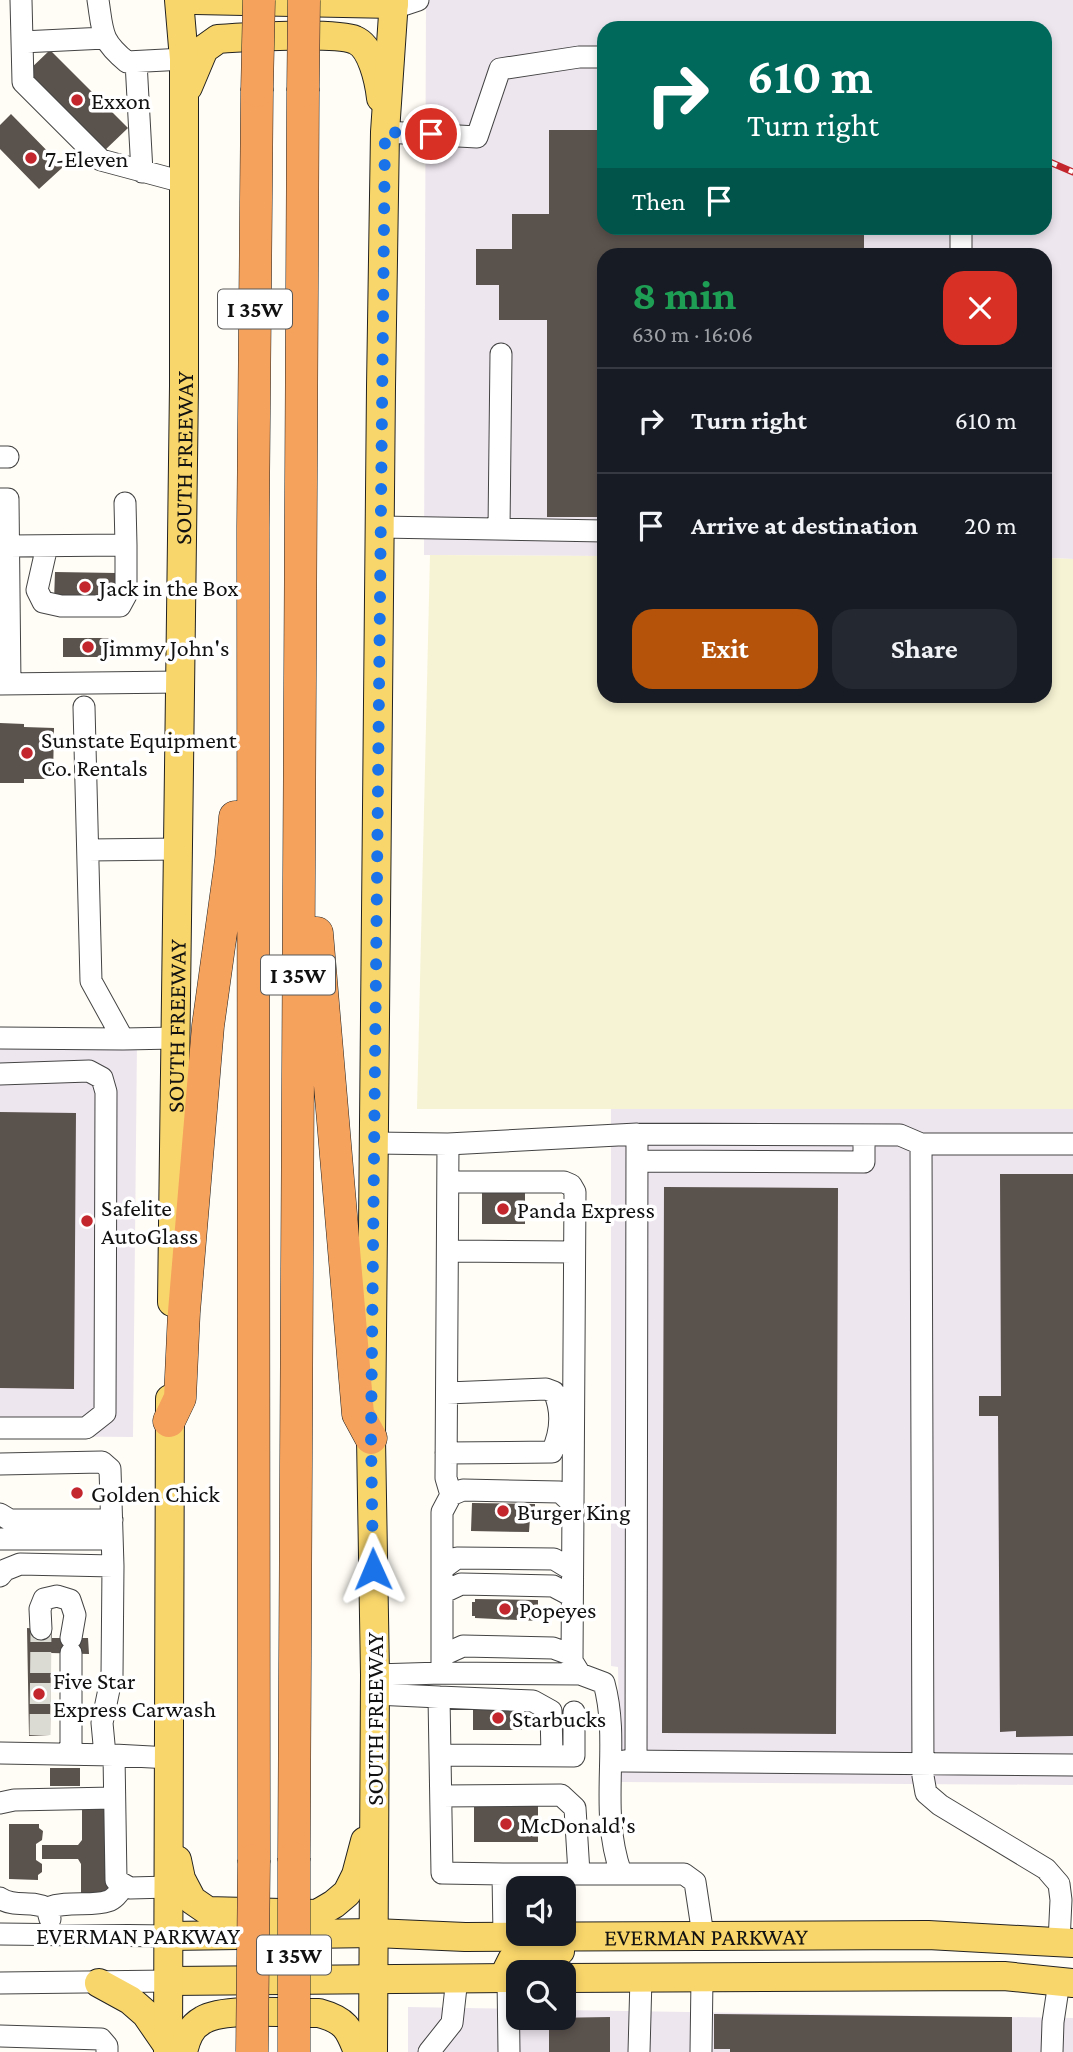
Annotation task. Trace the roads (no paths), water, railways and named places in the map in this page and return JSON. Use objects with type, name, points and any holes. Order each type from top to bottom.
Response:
[{"type":"highway","name":"I 35W","points":[[252,2052],[253,527],[258,0]]},
{"type":"highway","name":"I 35W","points":[[294,2052],[304,0]]},
{"type":"highway","points":[[169,1421],[180,1398],[186,1289],[208,1026],[234,827],[240,560],[253,527]]},
{"type":"highway","points":[[299,700],[312,751],[317,945],[358,1413],[371,1438]]},
{"type":"main road","name":"SOUTH FREEWAY","points":[[173,2050],[169,1981],[169,1421],[181,682],[184,59],[179,0]]},
{"type":"main road","points":[[195,0],[402,1]]},
{"type":"main road","name":"SOUTH FREEWAY","points":[[373,2052],[375,1684],[371,1438],[385,132],[402,1]]},
{"type":"main road","points":[[184,96],[204,49],[218,39],[329,37],[355,40],[366,50],[379,83],[385,132]]},
{"type":"main road","points":[[170,1830],[181,1879],[192,1900],[208,1911],[317,1914],[347,1893],[356,1875],[375,1801]]},
{"type":"main road","name":"EVERMAN PARKWAY","points":[[170,1936],[375,1933],[504,1936],[928,1935],[1066,1943]]},
{"type":"main road","points":[[702,1978],[703,1935]]},
{"type":"main road","points":[[512,1960],[527,1954],[583,1947],[605,1936]]},
{"type":"main road","points":[[1066,1943],[1066,1983]]},
{"type":"main road","name":"EVERMAN PARKWAY","points":[[576,1978],[1004,1976],[1066,1983]]},
{"type":"main road","name":"EVERMAN PARKWAY","points":[[169,1981],[506,1978]]},
{"type":"main road","points":[[99,1983],[130,2000],[146,2014],[173,2050],[201,2020],[218,2014],[319,2013],[335,2018],[350,2030],[358,2052]]},
{"type":"street","points":[[21,0],[23,82],[101,160],[183,182]]},
{"type":"street","points":[[98,0],[104,38],[110,48],[127,62],[184,59]]},
{"type":"street","points":[[22,42],[104,38]]},
{"type":"street","points":[[385,132],[477,137],[500,69],[579,57],[597,57]]},
{"type":"street","points":[[136,62],[142,172]]},
{"type":"street","points":[[499,529],[500,354]]},
{"type":"street","points":[[0,499],[8,499],[5,684],[181,682]]},
{"type":"street","points":[[47,546],[37,590],[43,602],[61,606],[120,606],[127,595],[125,503]]},
{"type":"street","points":[[380,527],[597,531]]},
{"type":"street","points":[[9,546],[126,545]]},
{"type":"street","points":[[84,707],[91,981],[123,1039]]},
{"type":"street","points":[[88,850],[179,849]]},
{"type":"street","points":[[0,1038],[176,1038]]},
{"type":"street","points":[[0,1074],[89,1071],[102,1078],[106,1092],[106,1120],[105,1413],[86,1428],[0,1427]]},
{"type":"street","points":[[375,1143],[448,1144],[637,1134],[900,1135],[921,1144],[1073,1144]]},
{"type":"street","points":[[636,1761],[637,1134]]},
{"type":"street","points":[[637,1161],[864,1162],[864,1135]]},
{"type":"street","points":[[448,1144],[446,1478],[451,1495]]},
{"type":"street","points":[[921,1144],[923,1764],[926,1793],[940,1805],[1046,1869],[1059,1885],[1066,1943]]},
{"type":"street","points":[[448,1182],[564,1182],[571,1185],[575,1192],[574,1252],[561,1447]]},
{"type":"street","points":[[447,1251],[574,1252]]},
{"type":"street","points":[[447,1392],[546,1389],[554,1392],[559,1404],[561,1447],[572,1503],[572,1596],[576,1665]]},
{"type":"street","points":[[446,1453],[561,1447]]},
{"type":"street","points":[[0,1464],[102,1462],[110,1469],[112,1675],[102,1723],[109,1755],[113,1798],[116,1880],[130,1888],[169,1887]]},
{"type":"street","points":[[442,1664],[442,1512],[451,1495],[463,1490],[560,1492],[572,1503]]},
{"type":"street","points":[[0,1514],[10,1520],[112,1530]]},
{"type":"street","points":[[0,1539],[112,1530]]},
{"type":"street","points":[[442,1569],[457,1558],[554,1559],[572,1570]]},
{"type":"street","points":[[0,1576],[5,1570],[20,1564],[113,1566]]},
{"type":"street","points":[[442,1593],[461,1584],[553,1586],[572,1596]]},
{"type":"street","points":[[41,1629],[40,1609],[44,1598],[57,1596],[70,1600],[75,1615],[71,1646],[71,1754]]},
{"type":"street","points":[[75,1615],[112,1615]]},
{"type":"street","points":[[375,1684],[442,1664],[576,1665],[604,1683],[610,1704],[609,1826],[621,1874]]},
{"type":"street","points":[[375,1684],[439,1698],[533,1701],[551,1711],[552,1756]]},
{"type":"street","points":[[439,1698],[442,1874],[684,1874],[695,1882],[703,1935]]},
{"type":"street","points":[[440,1755],[574,1756],[574,1712]]},
{"type":"street","points":[[0,1753],[40,1745],[71,1754],[170,1758]]},
{"type":"street","points":[[609,1761],[1073,1765]]},
{"type":"street","points":[[441,1796],[561,1794],[575,1808],[579,1873]]},
{"type":"street","points":[[0,1803],[14,1800],[113,1798]]},
{"type":"street","points":[[503,1874],[504,1936]]},
{"type":"street","points":[[47,1908],[60,1903],[106,1902],[116,1896],[124,1886]]},
{"type":"street","points":[[0,1898],[12,1903],[40,1904],[47,1908],[50,1935]]},
{"type":"street","name":"EVERMAN PARKWAY","points":[[0,1934],[170,1936]]},
{"type":"street","points":[[429,2052],[452,2023],[457,1978]]},
{"type":"street","points":[[639,2052],[641,1978]]},
{"type":"street","points":[[701,2052],[702,1978]]},
{"type":"street","name":"EVERMAN PARKWAY","points":[[0,1983],[169,1981]]},
{"type":"street","points":[[1052,2052],[1053,2022],[1066,1983]]},
{"type":"street","points":[[509,2052],[510,2030]]},
{"type":"street","points":[[0,2036],[101,2039],[107,2046],[107,2052]]},
{"type":"tunnel","points":[[40,1735],[41,1629]]},
{"type":"railway","points":[[1052,163],[1073,172]]},
{"type":"place","name":"Exxon","points":[[77,100]]},
{"type":"place","name":"7-Eleven","points":[[31,158]]},
{"type":"place","name":"Jack in the Box","points":[[85,587]]},
{"type":"place","name":"Jimmy John's","points":[[88,647]]},
{"type":"place","name":"Sunstate Equipment Co. Rentals","points":[[27,753]]},
{"type":"place","name":"Panda Express","points":[[503,1209]]},
{"type":"place","name":"Safelite AutoGlass","points":[[87,1221]]},
{"type":"place","name":"Golden Chick","points":[[77,1493]]},
{"type":"place","name":"Burger King","points":[[503,1511]]},
{"type":"place","name":"Popeyes","points":[[505,1609]]},
{"type":"place","name":"Five Star Express Carwash","points":[[39,1694]]},
{"type":"place","name":"Starbucks","points":[[498,1718]]},
{"type":"place","name":"McDonald's","points":[[506,1824]]}]
